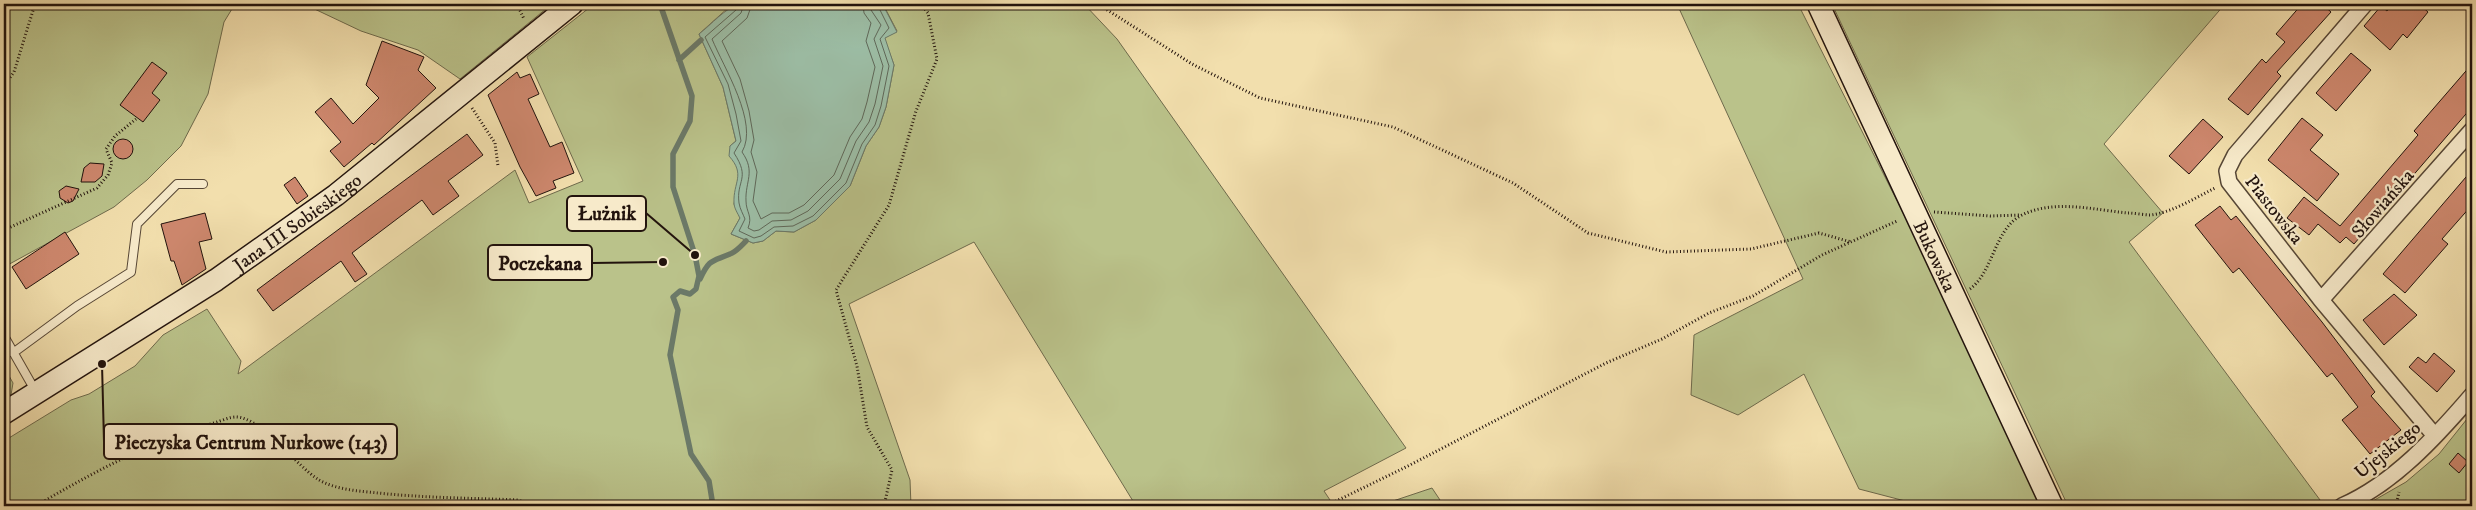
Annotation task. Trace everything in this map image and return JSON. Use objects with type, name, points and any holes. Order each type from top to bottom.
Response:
[{"type":"street","name":"Jana III Sobieskiego","points":[[4,414],[223,275],[336,194],[572,4]]},
{"type":"street","name":"Bukowska","points":[[1818,4],[2052,506]]},
{"type":"street","name":"Piastowska","points":[[2365,4],[2235,155],[2227,171],[2229,182],[2321,300],[2435,436]]},
{"type":"street","name":"Słowiańska","points":[[2321,300],[2472,130]]},
{"type":"street","name":"Ujejskiego","points":[[2342,506],[2353,502],[2406,464],[2435,436],[2472,395]]},
{"type":"lane","points":[[13,353],[77,306],[132,272],[137,224],[177,184],[203,184]]},
{"type":"lane","points":[[4,336],[37,394]]},
{"type":"path","points":[[4,86],[14,72],[35,4]]},
{"type":"path","points":[[884,506],[892,470],[867,427],[857,366],[836,290],[888,205],[916,111],[936,59],[928,13],[921,4]]},
{"type":"path","points":[[1098,4],[1192,64],[1260,98],[1393,127],[1514,182],[1588,233],[1666,252],[1751,249],[1819,233],[1851,242]]},
{"type":"path","points":[[462,94],[496,143],[498,166]]},
{"type":"path","points":[[4,230],[97,188],[108,175],[112,164],[106,148],[115,136],[136,120]]},
{"type":"path","points":[[2212,182],[2218,194]]},
{"type":"path","points":[[1326,506],[1408,466],[1606,363],[1662,339],[1709,312],[1753,296],[1822,255],[1916,213],[1925,211],[1990,216],[2020,215],[2035,210],[2071,206],[2151,215],[2177,207],[2229,182]]},
{"type":"path","points":[[1955,297],[1976,284],[2004,233],[2020,215]]},
{"type":"path","points":[[39,504],[86,477],[182,433],[234,417],[247,418],[260,426],[299,466],[321,481],[341,488],[423,498],[519,500],[530,506]]},
{"type":"path","points":[[27,506],[39,504],[57,506]]},
{"type":"shaded area","points":[[4,4],[235,4],[224,22],[208,94],[181,146],[147,180],[114,207],[4,267]]},
{"type":"shaded area","points":[[304,4],[552,4],[460,79],[418,50],[361,31]]},
{"type":"shaded area","points":[[594,4],[739,4],[729,7],[699,34],[723,87],[736,141],[730,146],[739,174],[734,204],[740,218],[731,234],[753,243],[763,241],[776,231],[794,232],[816,220],[850,186],[866,146],[879,127],[886,107],[894,65],[884,38],[897,31],[885,8],[878,4],[1084,4],[1117,39],[1406,448],[1324,491],[1334,506],[1136,506],[974,242],[849,304],[910,480],[911,506],[4,506],[4,441],[71,400],[89,394],[135,366],[163,335],[207,309],[241,361],[238,374],[515,170],[529,203],[583,181],[527,57]]},
{"type":"shaded area","points":[[1677,4],[1798,4],[1963,332],[2044,506],[1911,506],[1909,502],[1859,489],[1804,374],[1738,415],[1691,395],[1694,335],[1803,279]]},
{"type":"shaded area","points":[[1832,4],[2225,4],[2104,144],[2163,213],[2129,242],[2323,504],[2314,506],[2068,506]]},
{"type":"shaded area","points":[[4,367],[13,383],[11,395],[4,399]]},
{"type":"shaded area","points":[[2467,419],[2472,424],[2472,506],[2364,506],[2406,482],[2439,454]]},
{"type":"shaded area","points":[[1432,488],[1444,506],[1378,506]]},
{"type":"water","points":[[739,4],[878,4],[884,7],[897,32],[885,38],[894,65],[886,107],[879,127],[866,146],[850,186],[816,220],[794,232],[776,231],[763,241],[753,243],[731,234],[740,218],[734,203],[738,174],[737,168],[729,156],[730,146],[736,141],[723,87],[699,34],[723,13]]},
{"type":"building","points":[[2302,4],[2322,4],[2331,12],[2277,72],[2281,76],[2248,115],[2228,99],[2262,59],[2266,63],[2285,42],[2276,34]]},
{"type":"building","points":[[2393,4],[2419,4],[2428,12],[2407,38],[2403,34],[2390,50],[2364,26],[2381,6],[2387,11]]},
{"type":"building","points":[[382,41],[424,57],[418,70],[436,88],[374,145],[372,143],[344,167],[330,151],[341,142],[315,112],[331,98],[353,124],[379,98],[366,85]]},
{"type":"building","points":[[2351,53],[2371,70],[2336,111],[2316,93]]},
{"type":"building","points":[[152,62],[167,73],[152,93],[160,100],[143,122],[120,105]]},
{"type":"building","points":[[2472,64],[2472,107],[2354,244],[2346,237],[2340,243],[2318,224],[2309,235],[2287,218],[2304,197],[2340,226],[2418,135],[2414,131]]},
{"type":"building","points":[[517,72],[520,78],[530,74],[539,94],[528,99],[550,147],[562,142],[574,173],[553,181],[556,188],[536,196],[520,167],[488,95]]},
{"type":"building","points":[[2302,118],[2323,135],[2310,150],[2339,174],[2317,201],[2268,160]]},
{"type":"building","points":[[2203,119],[2223,137],[2189,174],[2169,156]]},
{"type":"building","points":[[467,134],[483,155],[448,181],[459,196],[433,215],[422,200],[352,253],[367,274],[355,282],[341,261],[273,311],[257,290]]},
{"type":"building","points":[[123,139],[130,142],[133,149],[130,156],[123,159],[116,156],[113,149],[116,142]]},
{"type":"building","points":[[90,163],[104,164],[102,176],[95,182],[81,182],[84,168]]},
{"type":"building","points":[[2472,170],[2472,205],[2442,239],[2448,244],[2405,293],[2383,274]]},
{"type":"building","points":[[295,177],[308,196],[297,204],[284,185]]},
{"type":"building","points":[[66,186],[79,189],[73,201],[68,203],[60,198],[59,191]]},
{"type":"building","points":[[2220,206],[2231,220],[2236,216],[2322,322],[2375,392],[2371,396],[2401,430],[2370,454],[2342,420],[2358,407],[2332,373],[2327,377],[2239,268],[2233,273],[2195,225]]},
{"type":"building","points":[[205,213],[212,239],[199,242],[206,269],[182,285],[174,261],[171,261],[161,224]]},
{"type":"building","points":[[65,232],[79,254],[26,289],[12,267]]},
{"type":"building","points":[[2394,294],[2417,315],[2384,345],[2363,320]]},
{"type":"building","points":[[2434,353],[2455,371],[2437,392],[2409,367],[2418,357],[2426,363]]},
{"type":"building","points":[[2458,453],[2468,462],[2459,473],[2449,464]]},
{"type":"waterway","points":[[660,4],[692,96],[690,121],[673,154],[673,187],[695,255],[699,276],[696,289],[690,294],[680,291],[673,297],[678,310],[670,355],[691,454],[709,481],[713,506]]},
{"type":"waterway","points":[[679,60],[701,40]]},
{"type":"waterway","points":[[700,279],[709,264],[734,252],[746,241]]},
{"type":"place","name":"Łużnik","points":[[695,255]]},
{"type":"place","name":"Poczekana","points":[[663,262]]},
{"type":"place","name":"Pieczyska Centrum Nurkowe (143)","points":[[102,364]]}]
